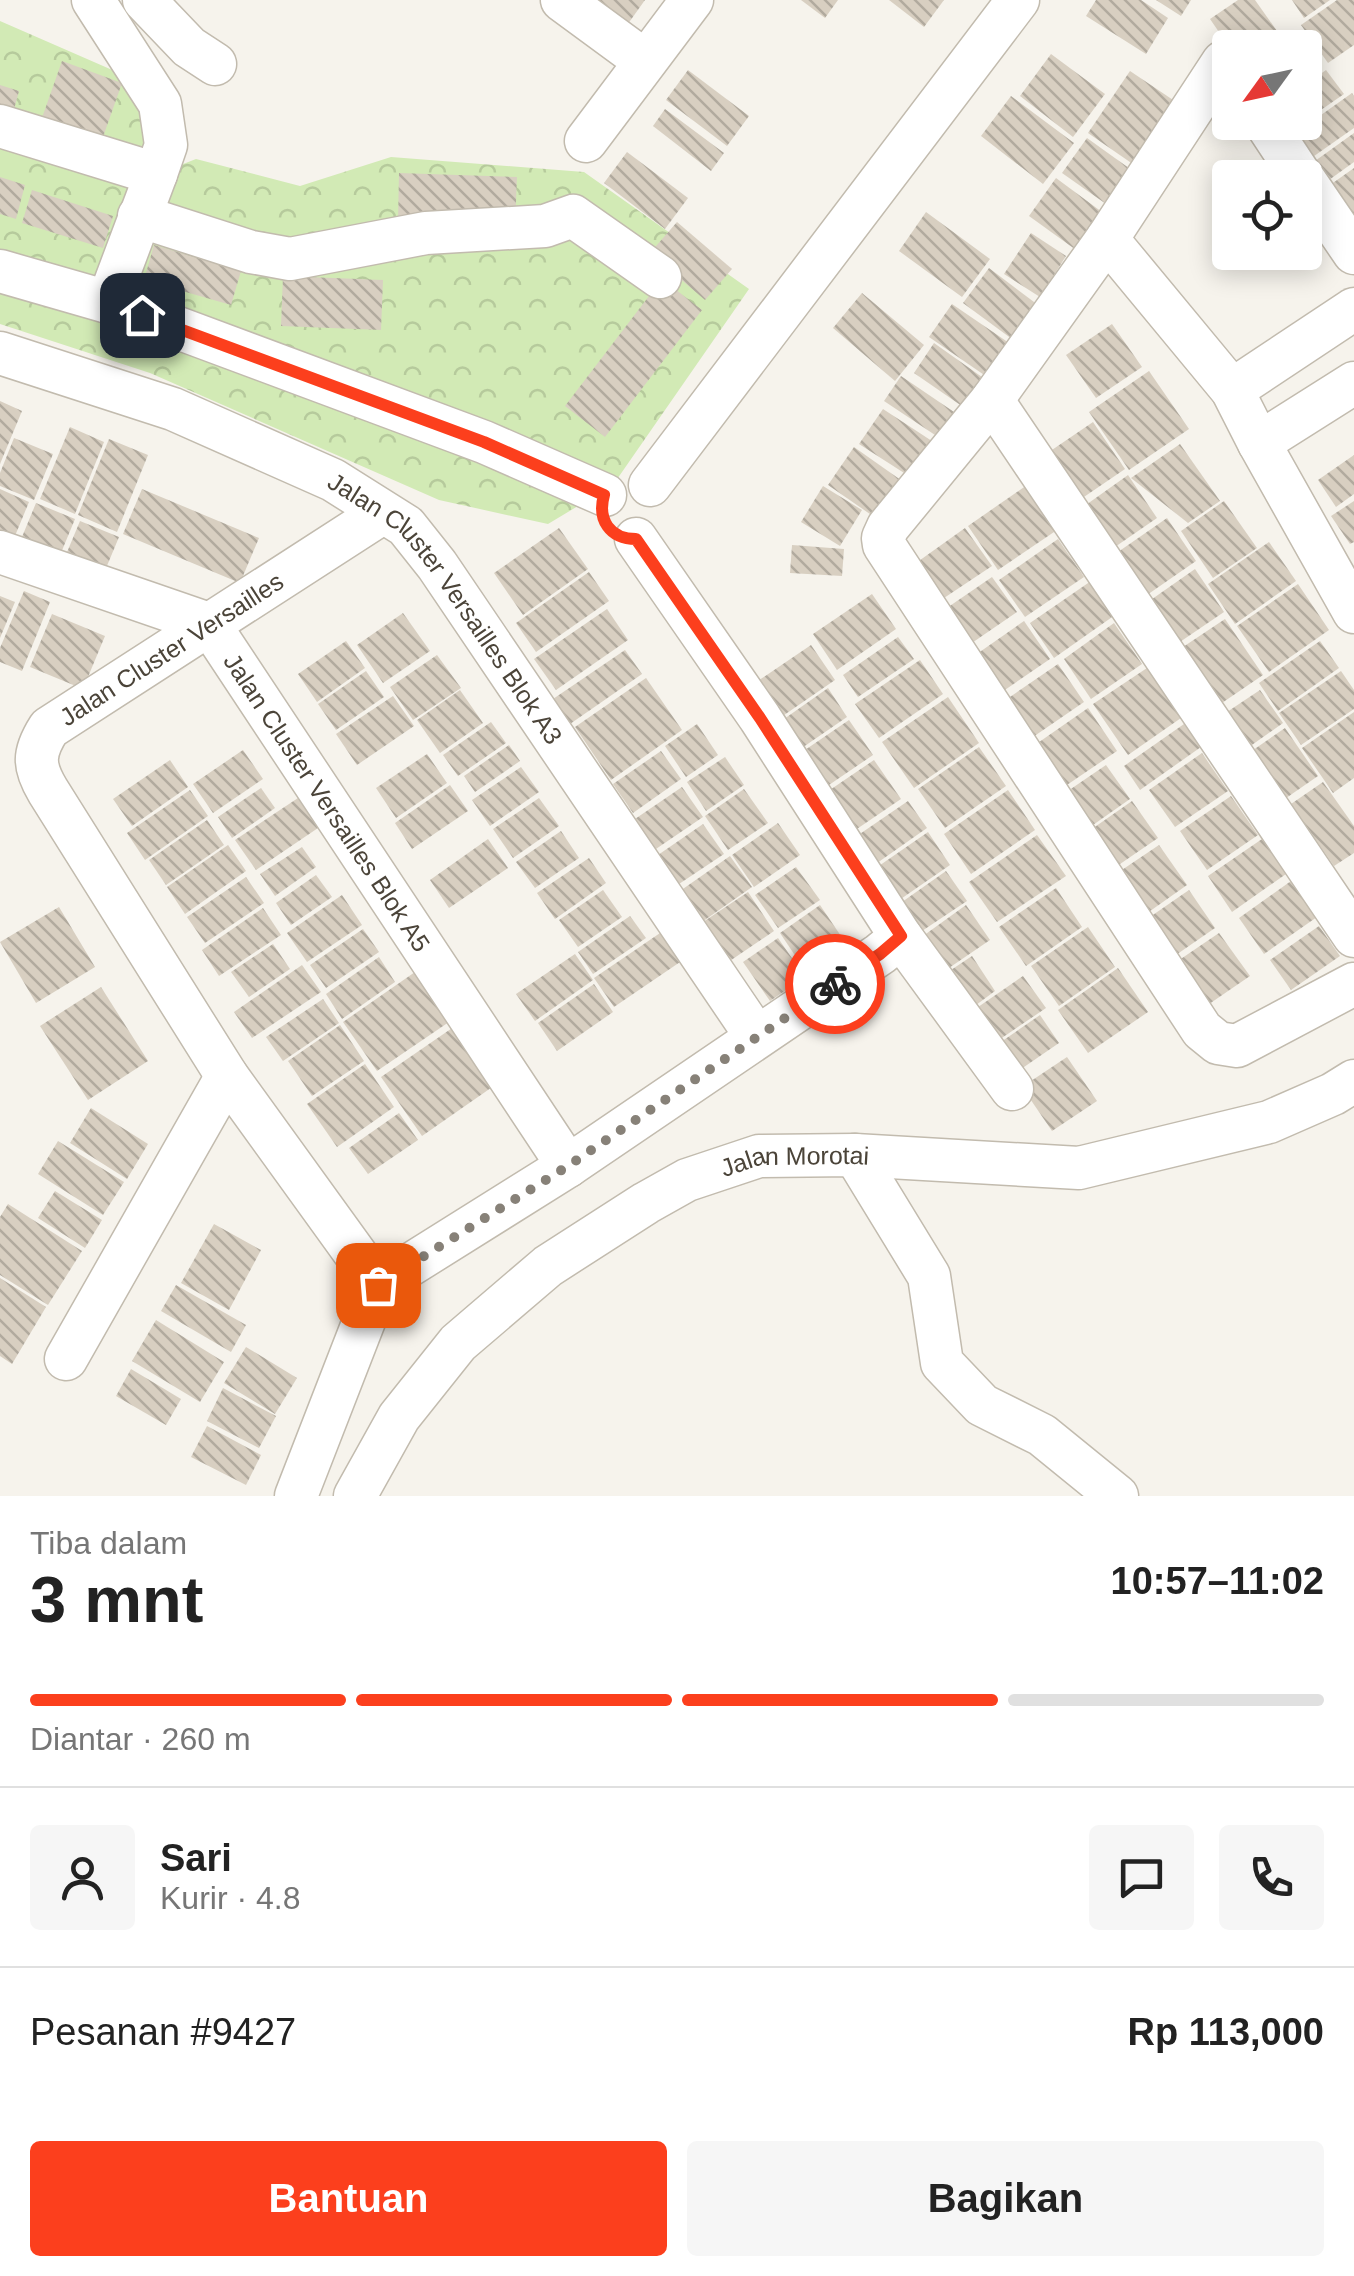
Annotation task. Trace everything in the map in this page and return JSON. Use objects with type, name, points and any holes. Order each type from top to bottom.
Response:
[{"type":"street","points":[[93,0],[160,104],[166,145],[108,302]]},
{"type":"street","points":[[144,0],[189,47],[216,64]]},
{"type":"street","points":[[562,0],[644,61]]},
{"type":"street","points":[[586,141],[692,0]]},
{"type":"street","points":[[650,485],[1018,0]]},
{"type":"street","points":[[1212,72],[1107,239],[992,400],[888,527],[884,545],[1202,1030],[1218,1043],[1237,1046],[1354,984]]},
{"type":"street","points":[[0,126],[156,174]]},
{"type":"street","points":[[1322,206],[1354,253]]},
{"type":"street","points":[[138,216],[252,252],[290,259],[426,233],[545,226],[573,216],[660,276]]},
{"type":"street","points":[[1107,239],[1232,390],[1354,612]]},
{"type":"street","points":[[0,271],[108,302],[484,442],[604,495]]},
{"type":"street","points":[[1232,390],[1354,309]]},
{"type":"street","name":"Jalan Cluster Versailles Blok A3","points":[[0,353],[173,410],[332,480],[406,526],[437,565],[756,1036]]},
{"type":"street","points":[[1259,443],[1354,383]]},
{"type":"street","points":[[992,400],[1354,936]]},
{"type":"street","points":[[625,479],[638,479],[650,485],[662,505],[656,527],[636,539],[615,534],[602,516],[604,495],[613,484],[625,479]]},
{"type":"street","name":"Jalan Cluster Versailles","points":[[378,1285],[227,1076],[40,779],[36,762],[38,744],[48,728],[382,513]]},
{"type":"street","points":[[636,539],[760,718],[901,936],[1012,1089]]},
{"type":"street","points":[[0,552],[209,624]]},
{"type":"street","name":"Jalan Cluster Versailles Blok A5","points":[[209,624],[568,1166]]},
{"type":"street","points":[[296,1496],[378,1285],[568,1166],[901,936]]},
{"type":"street","points":[[66,1359],[227,1076]]},
{"type":"street","name":"Jalan Morotai","points":[[354,1496],[399,1417],[458,1342],[548,1266],[687,1180],[758,1156],[855,1155],[1079,1168],[1270,1122],[1354,1081]]},
{"type":"street","points":[[855,1155],[930,1276],[942,1363],[982,1405],[1042,1435],[1117,1496]]},
{"type":"green space","points":[[0,21],[165,93],[155,175],[196,159],[300,186],[391,157],[584,172],[749,289],[613,485],[548,524],[439,500],[150,373],[0,324]]},
{"type":"building","points":[[597,0],[645,0],[625,28]]},
{"type":"building","points":[[801,0],[838,0],[825,18]]},
{"type":"building","points":[[889,0],[944,0],[924,27]]},
{"type":"building","points":[[1096,0],[1141,0],[1168,18],[1146,54],[1086,16]]},
{"type":"building","points":[[1156,0],[1191,0],[1181,16]]},
{"type":"building","points":[[1238,0],[1255,0],[1276,30],[1218,30],[1210,19]]},
{"type":"building","points":[[1292,0],[1330,0],[1304,18]]},
{"type":"building","points":[[1337,0],[1354,0],[1354,45],[1328,63],[1322,55],[1322,30],[1305,30],[1301,25]]},
{"type":"building","points":[[1051,54],[1105,94],[1073,137],[1020,96]]},
{"type":"building","points":[[62,61],[122,83],[97,154],[37,132]]},
{"type":"building","points":[[688,70],[749,116],[727,146],[666,100]]},
{"type":"building","points":[[1326,70],[1344,94],[1322,109],[1322,73]]},
{"type":"building","points":[[1130,71],[1182,106],[1140,169],[1088,133]]},
{"type":"building","points":[[0,85],[19,91],[13,113],[0,109]]},
{"type":"building","points":[[1352,93],[1354,96],[1354,128],[1306,160],[1292,140],[1322,140],[1322,114]]},
{"type":"building","points":[[1011,96],[1074,143],[1043,184],[981,136]]},
{"type":"building","points":[[665,109],[724,153],[711,171],[653,126]]},
{"type":"building","points":[[1354,133],[1354,162],[1322,185],[1322,160],[1316,160]]},
{"type":"building","points":[[1087,138],[1140,176],[1116,211],[1062,173]]},
{"type":"building","points":[[627,152],[688,198],[665,229],[604,183]]},
{"type":"building","points":[[1354,168],[1354,217],[1323,190]]},
{"type":"building","points":[[399,173],[517,177],[515,225],[398,222]]},
{"type":"building","points":[[0,177],[25,185],[16,219],[0,214]]},
{"type":"building","points":[[1056,178],[1110,218],[1083,255],[1029,216]]},
{"type":"building","points":[[32,190],[113,216],[103,248],[22,223]]},
{"type":"building","points":[[926,212],[990,259],[962,297],[899,251]]},
{"type":"building","points":[[677,222],[732,269],[705,300],[650,253]]},
{"type":"building","points":[[1031,233],[1066,256],[1040,297],[1004,274]]},
{"type":"building","points":[[154,245],[241,271],[231,305],[144,280]]},
{"type":"building","points":[[989,268],[1042,308],[1016,342],[963,303]]},
{"type":"building","points":[[283,276],[383,280],[381,330],[281,326]]},
{"type":"building","points":[[662,279],[702,310],[605,437],[565,406]]},
{"type":"building","points":[[862,293],[924,345],[895,381],[833,328]]},
{"type":"building","points":[[952,304],[1012,345],[990,379],[929,337]]},
{"type":"building","points":[[1112,324],[1142,367],[1096,398],[1066,355]]},
{"type":"building","points":[[934,343],[989,382],[969,411],[914,373]]},
{"type":"building","points":[[1149,371],[1189,429],[1129,470],[1089,412]]},
{"type":"building","points":[[901,376],[957,414],[941,439],[884,401]]},
{"type":"building","points":[[0,401],[22,411],[0,464]]},
{"type":"building","points":[[883,409],[938,445],[915,480],[859,444]]},
{"type":"building","points":[[1093,422],[1125,469],[1078,501],[1046,454]]},
{"type":"building","points":[[70,427],[104,442],[75,514],[40,499]]},
{"type":"building","points":[[14,438],[53,454],[34,500],[0,486],[0,473]]},
{"type":"building","points":[[109,439],[148,455],[117,532],[78,515]]},
{"type":"building","points":[[1180,444],[1220,501],[1188,523],[1131,478]]},
{"type":"building","points":[[854,447],[905,483],[880,521],[828,485]]},
{"type":"building","points":[[1354,455],[1354,494],[1336,507],[1318,480]]},
{"type":"building","points":[[1128,475],[1157,518],[1112,549],[1083,507]]},
{"type":"building","points":[[1027,485],[1057,530],[998,570],[968,526]]},
{"type":"building","points":[[823,486],[862,510],[840,546],[801,522]]},
{"type":"building","points":[[0,489],[29,502],[10,548],[0,544]]},
{"type":"building","points":[[142,489],[259,538],[240,583],[123,534]]},
{"type":"building","points":[[1224,501],[1257,548],[1213,578],[1181,531]]},
{"type":"building","points":[[1354,501],[1354,542],[1350,544],[1331,516]]},
{"type":"building","points":[[36,503],[75,519],[56,565],[17,549]]},
{"type":"building","points":[[1167,518],[1196,561],[1147,595],[1118,552]]},
{"type":"building","points":[[80,521],[119,537],[99,585],[60,569]]},
{"type":"building","points":[[559,528],[588,569],[523,615],[494,573]]},
{"type":"building","points":[[965,528],[992,566],[941,600],[916,563]]},
{"type":"building","points":[[1058,539],[1084,577],[1025,617],[999,580]]},
{"type":"building","points":[[1269,542],[1296,581],[1235,624],[1208,584]]},
{"type":"building","points":[[792,545],[844,549],[842,576],[790,573]]},
{"type":"building","points":[[1195,569],[1224,612],[1174,646],[1145,604]]},
{"type":"building","points":[[589,572],[609,601],[536,652],[516,623]]},
{"type":"building","points":[[992,577],[1017,612],[966,647],[941,612]]},
{"type":"building","points":[[1091,581],[1115,615],[1054,658],[1030,623]]},
{"type":"building","points":[[1298,584],[1329,630],[1269,672],[1237,626]]},
{"type":"building","points":[[24,591],[50,602],[22,671],[0,662],[0,648]]},
{"type":"building","points":[[872,594],[896,629],[837,670],[813,634]]},
{"type":"building","points":[[0,596],[15,602],[0,638]]},
{"type":"building","points":[[607,609],[628,640],[556,690],[534,659]]},
{"type":"building","points":[[403,613],[430,651],[383,683],[357,645]]},
{"type":"building","points":[[52,614],[105,636],[83,689],[30,667]]},
{"type":"building","points":[[1225,619],[1263,675],[1219,705],[1180,649]]},
{"type":"building","points":[[1024,621],[1050,659],[999,694],[974,656]]},
{"type":"building","points":[[1114,623],[1142,664],[1091,699],[1064,659]]},
{"type":"building","points":[[898,637],[914,659],[858,697],[843,675]]},
{"type":"building","points":[[346,641],[365,668],[317,702],[298,674]]},
{"type":"building","points":[[1320,641],[1339,668],[1278,711],[1259,683]]},
{"type":"building","points":[[811,645],[835,680],[774,722],[749,687]]},
{"type":"building","points":[[625,650],[642,674],[570,724],[553,699]]},
{"type":"building","points":[[437,655],[461,688],[413,720],[390,687]]},
{"type":"building","points":[[920,660],[943,694],[879,738],[855,704]]},
{"type":"building","points":[[1058,664],[1084,702],[1033,737],[1007,699]]},
{"type":"building","points":[[1147,668],[1181,718],[1128,755],[1093,704]]},
{"type":"building","points":[[366,671],[384,697],[336,730],[318,704]]},
{"type":"building","points":[[1341,671],[1354,690],[1354,709],[1301,745],[1279,713]]},
{"type":"building","points":[[646,678],[682,730],[611,780],[575,727]]},
{"type":"building","points":[[828,688],[847,717],[796,752],[777,724]]},
{"type":"building","points":[[460,690],[483,723],[440,753],[417,720]]},
{"type":"building","points":[[1260,690],[1283,723],[1242,752],[1218,718]]},
{"type":"building","points":[[393,696],[414,726],[357,765],[336,734]]},
{"type":"building","points":[[948,697],[979,743],[914,788],[882,742]]},
{"type":"building","points":[[1088,708],[1117,751],[1061,789],[1032,747]]},
{"type":"building","points":[[1354,712],[1354,778],[1333,793],[1302,748]]},
{"type":"building","points":[[849,720],[873,755],[826,787],[802,752]]},
{"type":"building","points":[[491,722],[506,743],[458,776],[443,755]]},
{"type":"building","points":[[697,724],[718,755],[686,777],[665,746]]},
{"type":"building","points":[[1184,724],[1201,747],[1140,790],[1124,766]]},
{"type":"building","points":[[1285,728],[1318,776],[1276,805],[1243,757]]},
{"type":"building","points":[[509,745],[520,761],[475,792],[464,776]]},
{"type":"building","points":[[979,747],[1006,786],[945,828],[918,789]]},
{"type":"building","points":[[243,750],[263,779],[213,813],[193,784]]},
{"type":"building","points":[[661,751],[681,779],[633,813],[613,784]]},
{"type":"building","points":[[1202,753],[1228,791],[1175,827],[1149,790]]},
{"type":"building","points":[[427,754],[447,783],[396,818],[376,788]]},
{"type":"building","points":[[725,757],[744,785],[706,811],[687,782]]},
{"type":"building","points":[[170,760],[188,787],[132,826],[113,799]]},
{"type":"building","points":[[874,760],[901,799],[848,835],[821,796]]},
{"type":"building","points":[[1106,765],[1130,799],[1083,832],[1059,797]]},
{"type":"building","points":[[521,767],[539,792],[490,826],[472,800]]},
{"type":"building","points":[[1323,782],[1354,826],[1354,853],[1334,866],[1291,804]]},
{"type":"building","points":[[450,785],[468,811],[412,849],[395,823]]},
{"type":"building","points":[[682,787],[703,817],[653,851],[632,821]]},
{"type":"building","points":[[261,788],[275,808],[232,838],[218,817]]},
{"type":"building","points":[[744,789],[768,823],[728,850],[705,816]]},
{"type":"building","points":[[190,790],[208,816],[145,860],[127,833]]},
{"type":"building","points":[[1008,790],[1035,830],[971,874],[944,834]]},
{"type":"building","points":[[1231,796],[1258,835],[1207,870],[1180,831]]},
{"type":"building","points":[[298,798],[318,828],[256,870],[235,840]]},
{"type":"building","points":[[539,798],[559,826],[513,858],[493,829]]},
{"type":"building","points":[[908,801],[927,828],[870,868],[851,840]]},
{"type":"building","points":[[1132,801],[1158,838],[1104,875],[1079,838]]},
{"type":"building","points":[[207,820],[224,845],[166,885],[149,860]]},
{"type":"building","points":[[778,823],[800,855],[754,887],[732,855]]},
{"type":"building","points":[[703,824],[724,854],[679,884],[658,855]]},
{"type":"building","points":[[561,831],[579,858],[535,888],[516,862]]},
{"type":"building","points":[[928,832],[950,865],[895,903],[873,870]]},
{"type":"building","points":[[1037,835],[1066,876],[997,922],[969,882]]},
{"type":"building","points":[[488,839],[508,868],[449,908],[430,880]]},
{"type":"building","points":[[1262,839],[1286,874],[1232,912],[1208,876]]},
{"type":"building","points":[[228,845],[246,871],[185,914],[167,887]]},
{"type":"building","points":[[1159,845],[1187,885],[1136,921],[1107,880]]},
{"type":"building","points":[[302,847],[316,867],[275,896],[260,874]]},
{"type":"building","points":[[730,856],[752,887],[702,922],[680,891]]},
{"type":"building","points":[[589,858],[606,883],[555,919],[537,893]]},
{"type":"building","points":[[796,867],[820,900],[778,928],[755,895]]},
{"type":"building","points":[[946,871],[967,901],[922,931],[902,902]]},
{"type":"building","points":[[316,875],[332,897],[291,925],[276,903]]},
{"type":"building","points":[[246,877],[264,903],[205,943],[187,917]]},
{"type":"building","points":[[1291,881],[1317,917],[1264,954],[1239,918]]},
{"type":"building","points":[[1056,888],[1082,927],[1026,966],[999,927]]},
{"type":"building","points":[[603,890],[622,917],[578,947],[559,920]]},
{"type":"building","points":[[1189,890],[1215,928],[1173,957],[1147,919]]},
{"type":"building","points":[[748,892],[774,931],[721,967],[694,928]]},
{"type":"building","points":[[342,895],[362,925],[307,962],[287,933]]},
{"type":"building","points":[[820,905],[847,945],[806,972],[780,933]]},
{"type":"building","points":[[966,905],[990,940],[946,970],[923,936]]},
{"type":"building","points":[[59,907],[95,967],[36,1003],[0,942]]},
{"type":"building","points":[[263,908],[281,935],[219,976],[202,950]]},
{"type":"building","points":[[630,916],[646,938],[593,974],[578,952]]},
{"type":"building","points":[[1319,926],[1340,956],[1291,990],[1270,960]]},
{"type":"building","points":[[1088,927],[1115,967],[1059,1006],[1031,966]]},
{"type":"building","points":[[363,929],[379,952],[326,988],[310,965]]},
{"type":"building","points":[[663,931],[683,960],[614,1007],[594,978]]},
{"type":"building","points":[[1219,933],[1250,976],[1196,1013],[1166,969]]},
{"type":"building","points":[[778,938],[805,977],[770,1001],[743,962]]},
{"type":"building","points":[[273,944],[290,969],[249,997],[231,972]]},
{"type":"building","points":[[575,954],[593,980],[535,1021],[516,994]]},
{"type":"building","points":[[972,956],[995,991],[972,1008],[948,972]]},
{"type":"building","points":[[379,957],[395,982],[342,1019],[326,994]]},
{"type":"building","points":[[302,965],[321,992],[252,1038],[234,1012]]},
{"type":"building","points":[[1118,968],[1148,1012],[1088,1053],[1058,1010]]},
{"type":"building","points":[[415,972],[449,1022],[377,1071],[343,1022]]},
{"type":"building","points":[[1023,976],[1046,1008],[987,1048],[965,1016]]},
{"type":"building","points":[[594,984],[613,1012],[557,1051],[538,1023]]},
{"type":"building","points":[[101,987],[148,1061],[88,1100],[40,1026]]},
{"type":"building","points":[[323,999],[339,1023],[283,1061],[266,1037]]},
{"type":"building","points":[[1040,1015],[1059,1043],[1014,1074],[995,1046]]},
{"type":"building","points":[[458,1024],[498,1083],[422,1136],[381,1077]]},
{"type":"building","points":[[340,1025],[364,1061],[312,1096],[288,1061]]},
{"type":"building","points":[[1067,1057],[1097,1101],[1052,1131],[1022,1087]]},
{"type":"building","points":[[365,1064],[394,1107],[337,1147],[307,1104]]},
{"type":"building","points":[[91,1108],[148,1144],[127,1179],[70,1143]]},
{"type":"building","points":[[399,1113],[418,1140],[368,1174],[349,1148]]},
{"type":"building","points":[[58,1141],[124,1182],[103,1215],[38,1174]]},
{"type":"building","points":[[55,1191],[102,1220],[85,1248],[38,1218]]},
{"type":"building","points":[[8,1204],[82,1251],[48,1305],[0,1275],[0,1217]]},
{"type":"building","points":[[214,1224],[261,1250],[229,1310],[181,1283]]},
{"type":"building","points":[[0,1278],[46,1307],[12,1364],[0,1356]]},
{"type":"building","points":[[176,1285],[246,1325],[231,1352],[161,1311]]},
{"type":"building","points":[[156,1320],[224,1362],[200,1402],[132,1361]]},
{"type":"building","points":[[246,1347],[297,1378],[275,1414],[224,1383]]},
{"type":"building","points":[[131,1369],[181,1399],[166,1425],[116,1396]]},
{"type":"building","points":[[223,1388],[276,1416],[259,1448],[207,1421]]},
{"type":"building","points":[[207,1426],[261,1455],[246,1485],[191,1457]]},
{"type":"way so far","points":[[378,1285],[568,1166],[835,984]]},
{"type":"route","points":[[142,315],[484,442],[604,495],[601,506],[607,526],[625,539],[636,539],[760,718],[901,936],[835,984]]}]
